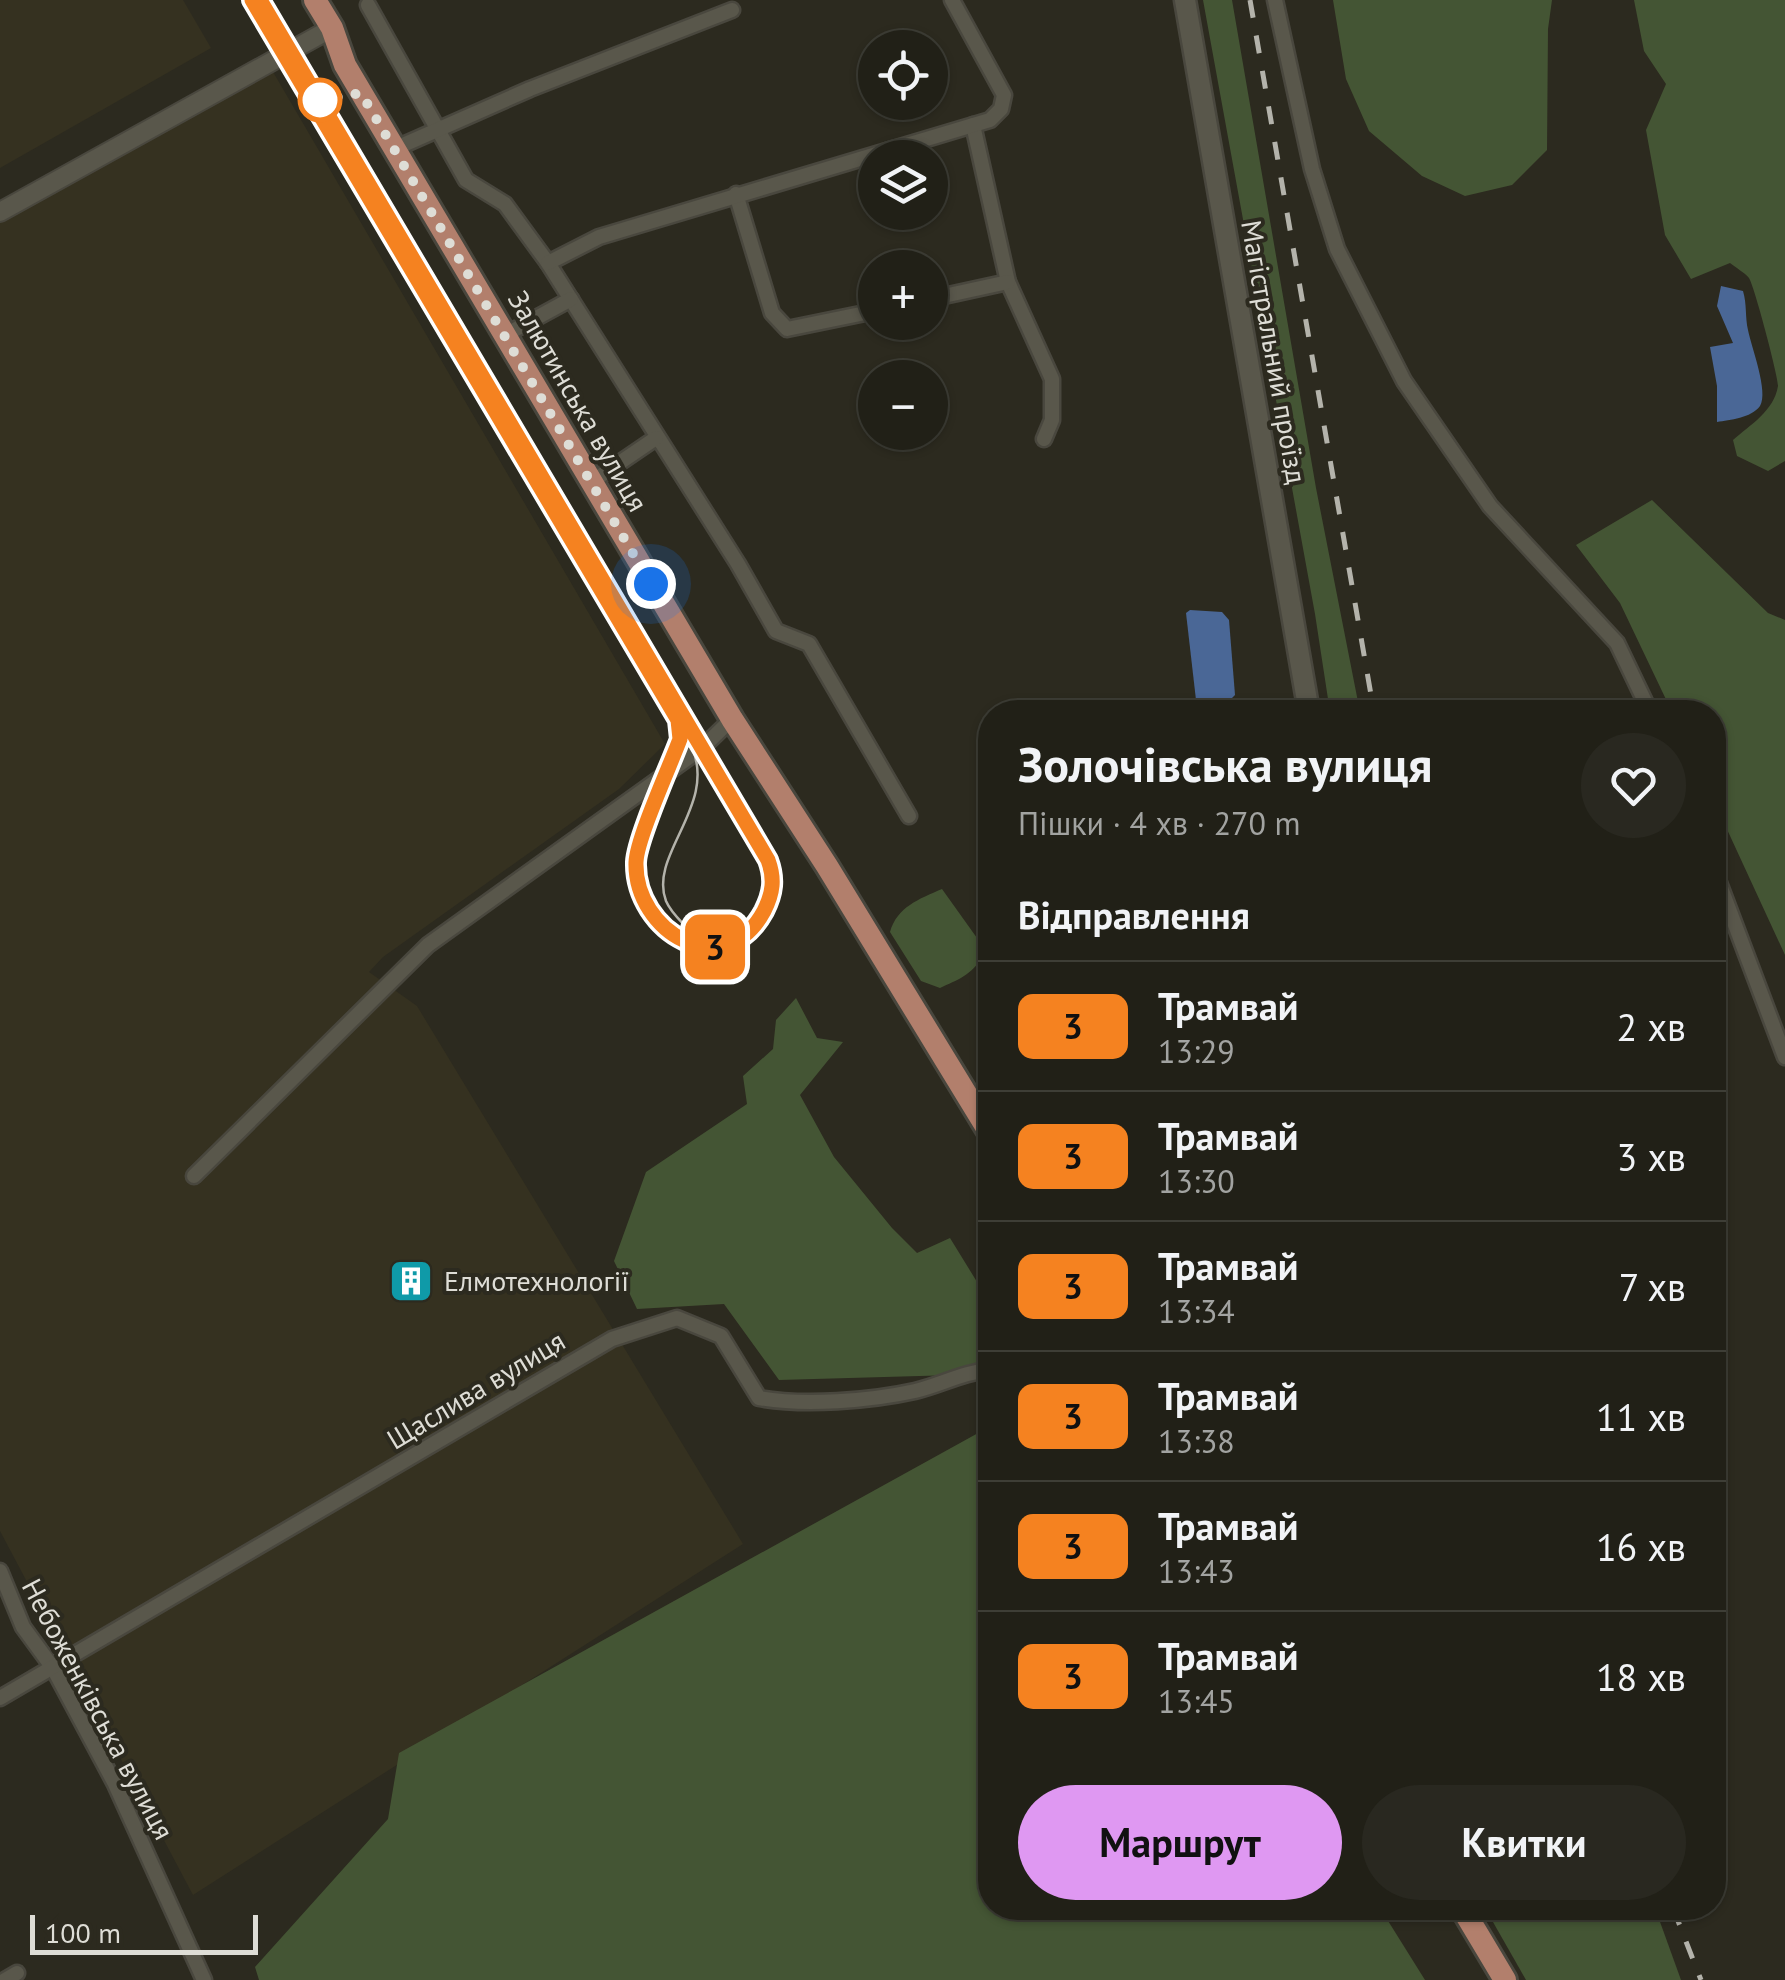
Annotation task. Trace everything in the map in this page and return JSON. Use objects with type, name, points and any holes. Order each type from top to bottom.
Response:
[{"type":"main road","name":"Залютинська вулиця","points":[[315,0],[332,28],[344,65],[590,483],[978,1113]]},
{"type":"main road","name":"Магістральний проїзд","points":[[1184,0],[1307,700]]},
{"type":"main road","points":[[1469,1920],[1506,1980]]},
{"type":"street","points":[[548,263],[600,237],[990,120],[1001,110],[1004,95],[952,0]]},
{"type":"street","points":[[1275,0],[1312,170],[1337,249],[1404,382],[1490,506],[1617,643],[1644,700]]},
{"type":"street","points":[[368,5],[466,180],[505,204],[548,263],[776,631],[809,644],[909,816]]},
{"type":"street","points":[[394,149],[732,10]]},
{"type":"street","points":[[0,212],[332,28]]},
{"type":"street","points":[[973,125],[1008,282],[1052,379],[1052,420],[1044,439]]},
{"type":"street","points":[[736,194],[772,314],[787,329],[858,314]]},
{"type":"street","points":[[948,295],[1008,282]]},
{"type":"street","points":[[505,336],[571,299]]},
{"type":"street","points":[[590,483],[656,438]]},
{"type":"street","points":[[194,1176],[428,945],[702,748],[732,719]]},
{"type":"street","points":[[1726,901],[1785,1056]]},
{"type":"street","name":"Щаслива вулиця","points":[[0,1698],[612,1339],[677,1318],[722,1336],[759,1398],[796,1403],[916,1391],[978,1371]]},
{"type":"street","name":"Небоженківська вулиця","points":[[0,1571],[23,1627],[53,1668],[115,1784],[204,1980]]},
{"type":"shaded area","points":[[0,0],[183,0],[211,48],[0,168]]},
{"type":"shaded area","points":[[269,65],[665,744],[619,789],[383,957],[369,972],[417,1006],[743,1544],[193,1895],[0,1531],[0,213]]},
{"type":"green space","points":[[1203,0],[1232,0],[1316,488],[1358,700],[1328,700]]},
{"type":"green space","points":[[1333,0],[1552,0],[1548,29],[1547,150],[1512,185],[1465,196],[1422,176],[1369,131],[1346,79]]},
{"type":"green space","points":[[1634,0],[1785,0],[1785,461],[1768,471],[1737,456],[1733,440],[1766,410],[1778,386],[1761,313],[1745,274],[1730,263],[1691,279],[1665,235],[1646,130],[1666,84],[1644,51]]},
{"type":"green space","points":[[1652,500],[1768,613],[1785,620],[1785,955],[1726,827],[1726,700],[1666,700],[1620,603],[1576,545]]},
{"type":"green space","points":[[942,889],[978,942],[978,963],[969,973],[940,988],[921,981],[890,932],[903,910]]},
{"type":"green space","points":[[796,998],[817,1038],[843,1042],[800,1095],[834,1157],[917,1253],[950,1238],[978,1284],[978,1374],[779,1380],[724,1304],[637,1309],[614,1261],[646,1172],[747,1104],[743,1076],[773,1049],[776,1020]]},
{"type":"green space","points":[[978,1433],[978,1920],[1388,1920],[1425,1980],[259,1980],[255,1967],[388,1819],[399,1753]]},
{"type":"green space","points":[[1492,1920],[1659,1920],[1681,1980],[1526,1980]]},
{"type":"water","points":[[1721,286],[1743,291],[1762,399],[1751,413],[1717,422],[1717,386],[1710,347],[1733,343],[1717,306]]},
{"type":"water","points":[[1222,612],[1229,620],[1235,695],[1230,700],[1196,700],[1186,613]]},
{"type":"tram line","name":"3","points":[[252,0],[678,720],[680,739],[636,858],[638,890],[654,918],[690,945],[706,948],[738,940],[756,925],[770,900],[773,884],[768,860],[260,0]]},
{"type":"tram line","points":[[260,0],[768,860],[772,886],[764,911],[747,933],[727,945],[706,947],[666,928],[650,909],[640,887],[638,851],[679,739],[678,720]]},
{"type":"tram line","points":[[690,931],[668,905],[663,883],[666,865],[696,788],[697,767],[691,745]]},
{"type":"railway","points":[[1250,0],[1372,700]]},
{"type":"railway","points":[[1678,1920],[1701,1980]]},
{"type":"place","name":"Елмотехнології","points":[[411,1281]]},
{"type":"route","points":[[320,100],[361,93],[651,584]]}]
